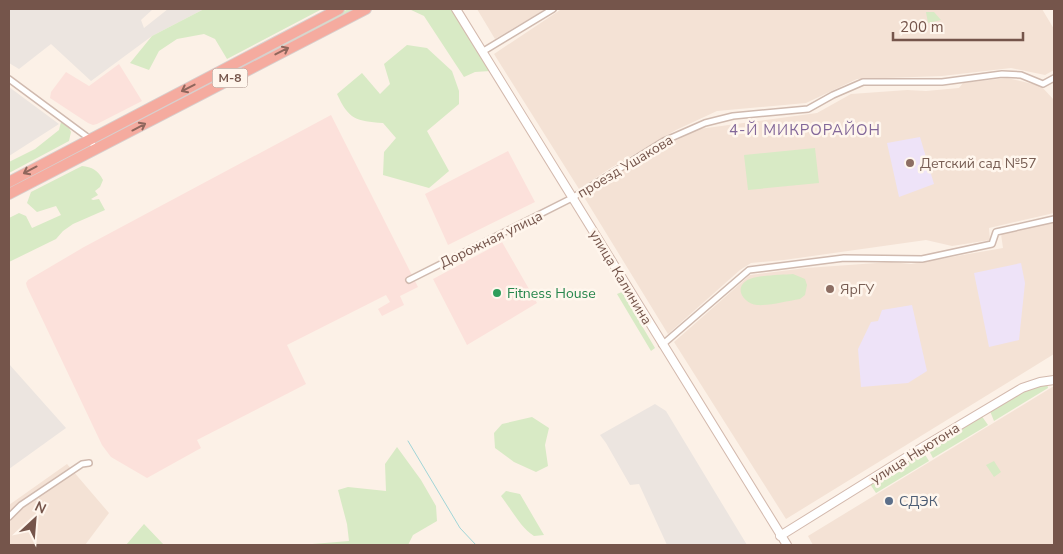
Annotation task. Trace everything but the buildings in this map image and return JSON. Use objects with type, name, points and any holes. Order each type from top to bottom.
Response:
[{"type":"highway","name":"М-8","points":[[9,182],[339,9]]},
{"type":"highway","name":"М-8","points":[[9,194],[366,9]]},
{"type":"main road","name":"улица Калинина","points":[[456,9],[787,545]]},
{"type":"main road","name":"улица Ньютона","points":[[780,536],[1022,388],[1054,380]]},
{"type":"street","points":[[482,52],[553,9]]},
{"type":"street","name":"проезд Ушакова","points":[[572,198],[664,141],[705,123],[733,116],[808,109],[833,95],[863,82],[942,82],[1002,74],[1021,75],[1043,84],[1054,78]]},
{"type":"street","points":[[9,79],[90,139],[95,149]]},
{"type":"street","name":"Дорожная улица","points":[[409,280],[572,198]]},
{"type":"street","points":[[662,345],[749,270],[844,258],[922,259],[992,244],[996,232],[1054,219]]},
{"type":"street","points":[[9,517],[21,505],[82,464],[89,463]]},
{"type":"shaded area","points":[[9,9],[153,9],[141,20],[144,28],[168,9],[204,9],[152,36],[91,81],[51,44],[19,69],[9,63]]},
{"type":"shaded area","points":[[477,9],[546,9],[495,39]]},
{"type":"shaded area","points":[[1042,9],[1054,29],[1054,70],[1045,75],[1011,68],[942,76],[857,79],[806,103],[717,111],[676,130],[579,189],[494,54],[560,10]]},
{"type":"shaded area","points":[[119,64],[142,101],[97,124],[88,123],[50,98],[51,92],[66,72],[89,86]]},
{"type":"shaded area","points":[[1007,78],[1041,86],[1054,100],[1054,213],[989,228],[990,240],[952,246],[926,240],[751,263],[740,270],[668,334],[584,197],[639,159],[699,129],[817,113],[851,94],[959,88],[963,83]]},
{"type":"shaded area","points":[[9,87],[59,124],[9,156]]},
{"type":"shaded area","points":[[331,115],[418,287],[400,296],[404,305],[382,316],[378,309],[390,302],[386,295],[287,345],[306,384],[197,440],[201,448],[147,478],[111,457],[102,445],[26,283],[84,247]]},
{"type":"shaded area","name":"Детский сад №57","points":[[920,137],[934,184],[899,197],[887,143]]},
{"type":"shaded area","points":[[508,151],[535,202],[448,245],[425,194]]},
{"type":"shaded area","points":[[1054,222],[1054,354],[786,519],[674,342],[750,275],[806,268],[891,262],[911,264],[1003,248],[1001,234]]},
{"type":"shaded area","points":[[502,242],[537,303],[467,345],[433,279]]},
{"type":"shaded area","points":[[1021,263],[1025,283],[1019,340],[989,347],[974,273]]},
{"type":"shaded area","points":[[912,305],[927,371],[908,383],[861,387],[858,349],[871,322],[878,321],[882,310]]},
{"type":"shaded area","points":[[9,364],[66,428],[9,469]]},
{"type":"shaded area","points":[[1054,386],[1054,545],[813,545],[808,536]]},
{"type":"shaded area","points":[[655,404],[666,411],[747,545],[667,545],[639,484],[630,485],[600,435]]},
{"type":"shaded area","points":[[67,464],[109,513],[85,545],[9,545],[9,505]]},
{"type":"green space","points":[[204,9],[322,9],[227,59],[215,39],[204,34],[177,39],[159,51],[149,70],[130,63],[152,36]]},
{"type":"green space","points":[[348,9],[354,9],[102,142],[99,141]]},
{"type":"green space","points":[[409,9],[453,9],[490,71],[475,72],[464,77],[424,16]]},
{"type":"green space","points":[[926,12],[934,12],[941,20],[928,23]]},
{"type":"green space","points":[[407,45],[427,48],[452,71],[459,91],[459,104],[427,131],[449,171],[429,188],[383,175],[384,152],[396,138],[383,123],[354,118],[345,109],[337,94],[362,73],[380,94],[390,84],[384,64]]},
{"type":"green space","points":[[61,122],[71,132],[69,141],[9,173],[9,162],[35,149],[59,130]]},
{"type":"green space","points":[[815,148],[819,183],[748,190],[744,155]]},
{"type":"green space","points":[[82,166],[94,170],[103,180],[100,187],[95,191],[98,195],[91,199],[99,199],[105,210],[73,224],[56,239],[9,262],[9,218],[19,213],[26,216],[32,228],[61,215],[56,206],[37,212],[27,203],[31,192]]},
{"type":"green space","points":[[793,274],[805,279],[807,285],[805,295],[800,299],[757,305],[749,302],[742,296],[742,285],[750,279],[761,276]]},
{"type":"green space","points":[[622,292],[655,348],[651,351],[617,294]]},
{"type":"green space","points":[[1047,383],[1048,388],[994,421],[990,411],[1026,389]]},
{"type":"green space","points":[[981,415],[988,425],[933,458],[927,447]]},
{"type":"green space","points":[[532,417],[549,428],[545,445],[548,466],[536,472],[514,462],[495,448],[494,433],[502,424]]},
{"type":"green space","points":[[397,447],[421,480],[436,506],[437,521],[413,535],[408,545],[300,545],[349,541],[347,524],[338,490],[348,487],[386,491],[385,464]]},
{"type":"green space","points":[[922,450],[929,461],[876,493],[870,484]]},
{"type":"green space","points":[[994,461],[1001,472],[994,477],[986,465]]},
{"type":"green space","points":[[506,491],[520,494],[544,535],[534,536],[520,523],[501,496]]},
{"type":"green space","points":[[144,524],[164,545],[126,545]]},
{"type":"waterway","points":[[408,441],[460,528],[476,545]]},
{"type":"place","name":"Детский сад №57","points":[[910,163]]},
{"type":"place","name":"ЯрГУ","points":[[830,289]]},
{"type":"place","name":"Fitness House","points":[[497,293]]},
{"type":"place","name":"СДЭК","points":[[889,501]]},
{"type":"district","name":"4-Й МИКРОРАЙОН","points":[[805,130]]}]
